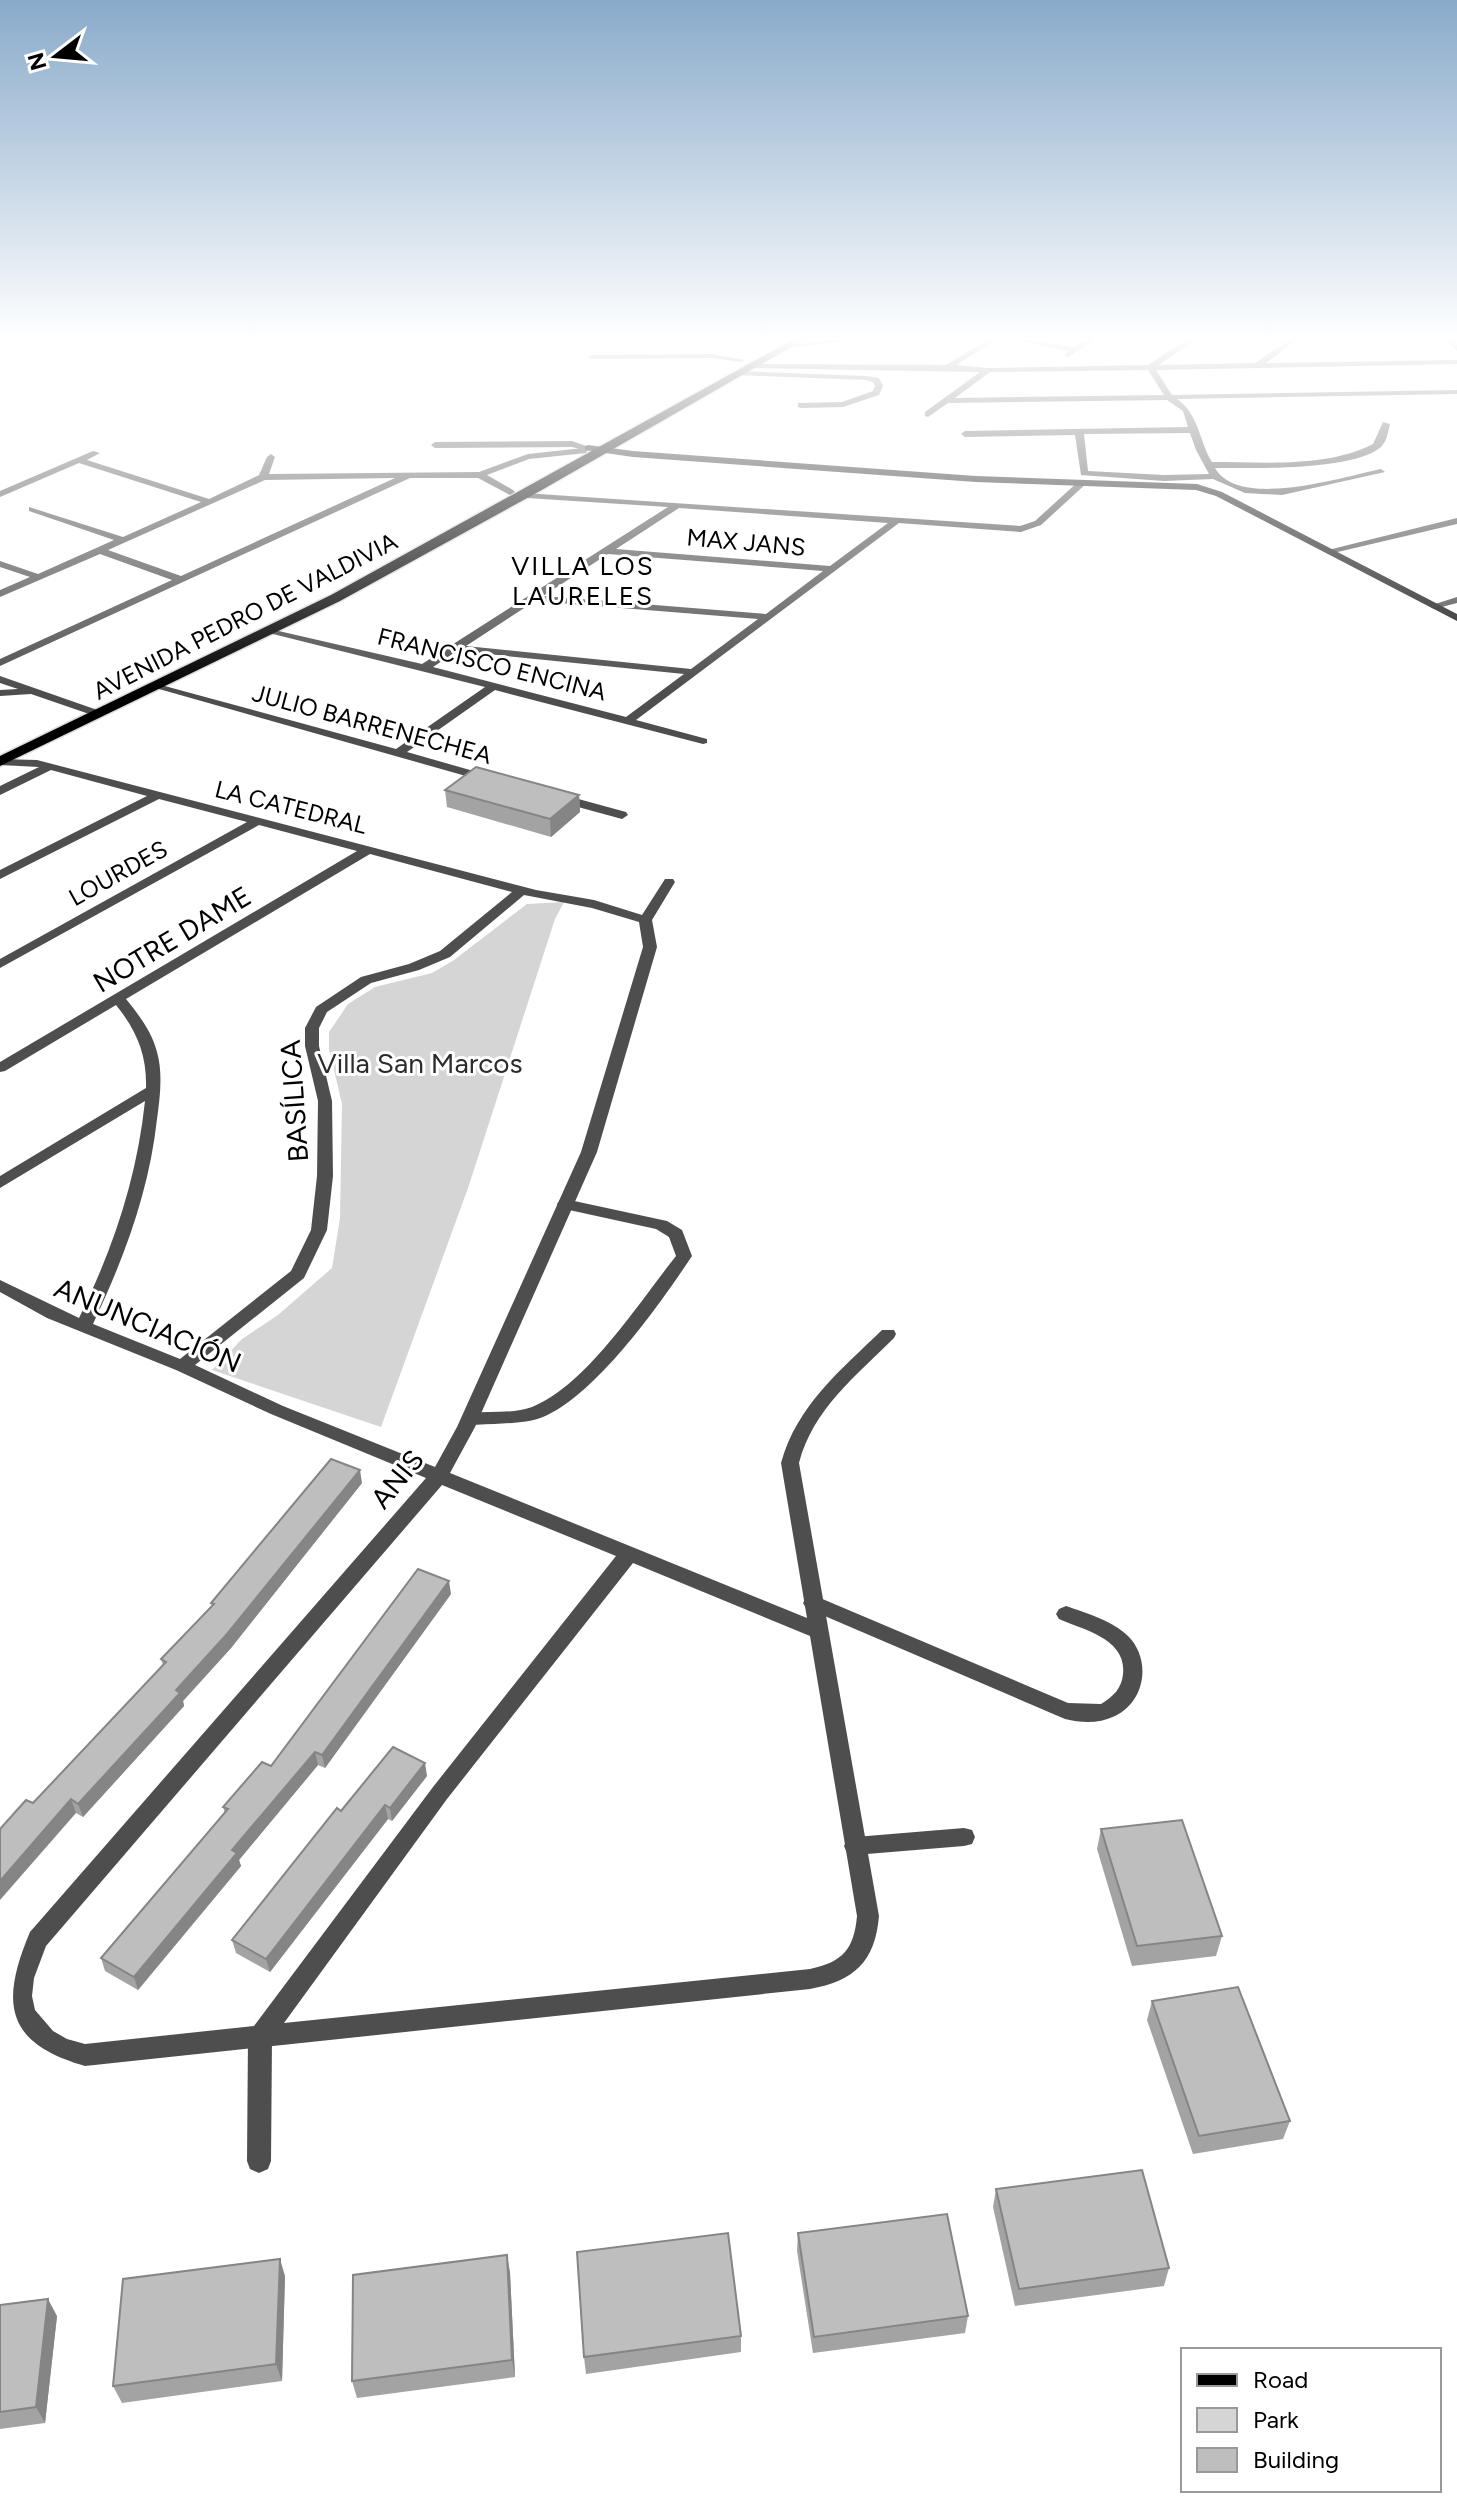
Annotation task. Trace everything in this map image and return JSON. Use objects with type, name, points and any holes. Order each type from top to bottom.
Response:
[{"type":"main road","name":"AVENIDA PEDRO DE VALDIVIA","points":[[0,747],[301,604],[575,456]]},
{"type":"main road","name":"AVENIDA PEDRO DE VALDIVIA","points":[[0,762],[270,632],[527,495],[593,456]]},
{"type":"street","points":[[0,494],[88,456]]},
{"type":"street","points":[[0,594],[263,477],[480,475],[536,456]]},
{"type":"street","points":[[668,456],[944,477],[1176,485],[1205,489],[1457,618]]},
{"type":"street","points":[[1082,456],[1084,473],[1164,478],[1215,476]]},
{"type":"street","points":[[1204,456],[1215,476],[1232,486],[1262,492],[1304,488],[1381,472]]},
{"type":"street","points":[[1209,465],[1296,463],[1343,456]]},
{"type":"street","points":[[263,477],[271,457]]},
{"type":"street","points":[[78,460],[209,502]]},
{"type":"street","points":[[480,475],[510,492]]},
{"type":"street","points":[[0,663],[408,476]]},
{"type":"street","points":[[527,495],[1028,528],[1038,523],[1083,482]]},
{"type":"street","points":[[424,668],[678,505]]},
{"type":"street","points":[[32,509],[123,540]]},
{"type":"street","points":[[628,721],[898,520]]},
{"type":"street","points":[[1329,551],[1457,521]]},
{"type":"street","points":[[99,550],[181,580]]},
{"type":"street","name":"MAX JANS","points":[[606,551],[835,569]]},
{"type":"street","points":[[0,564],[38,577]]},
{"type":"street","points":[[533,598],[768,617]]},
{"type":"street","points":[[1434,606],[1457,600]]},
{"type":"street","name":"FRANCISCO ENCINA","points":[[270,632],[424,668],[703,741]]},
{"type":"street","points":[[455,648],[691,672]]},
{"type":"street","points":[[0,679],[99,714]]},
{"type":"street","name":"JULIO BARRENECHEA","points":[[157,687],[503,782]]},
{"type":"street","points":[[399,753],[492,687]]},
{"type":"street","points":[[0,693],[37,691]]},
{"type":"street","points":[[0,791],[43,765],[29,748]]},
{"type":"street","name":"LA CATEDRAL","points":[[0,762],[43,765],[529,892],[594,904],[645,920]]},
{"type":"street","points":[[0,875],[157,795]]},
{"type":"street","points":[[548,795],[622,815]]},
{"type":"street","name":"LOURDES","points":[[0,964],[257,821]]},
{"type":"street","name":"NOTRE DAME","points":[[0,1068],[368,850]]},
{"type":"street","points":[[645,920],[669,882]]},
{"type":"street","name":"BASÍLICA","points":[[182,1366],[298,1274],[319,1230],[325,1176],[325,1101],[312,1046],[312,1028],[321,1010],[366,980],[414,967],[445,954],[529,892]]},
{"type":"street","name":"ANIS","points":[[260,2037],[85,2055],[50,2045],[27,2021],[20,2002],[20,1981],[26,1959],[38,1939],[439,1476],[470,1419],[589,1152],[650,947],[645,920]]},
{"type":"street","points":[[83,1327],[104,1285],[139,1195],[153,1090],[151,1054],[137,1021],[119,999]]},
{"type":"street","points":[[0,1183],[153,1090]]},
{"type":"street","points":[[470,1419],[530,1414],[541,1410],[573,1387],[602,1359],[684,1256],[676,1234],[661,1225],[565,1204]]},
{"type":"street","name":"ANUNCIACIÓN","points":[[0,1285],[53,1314],[182,1366],[277,1410],[818,1631]]},
{"type":"street","points":[[260,2037],[827,1977],[855,1960],[868,1932],[868,1916],[790,1463],[794,1440],[807,1418],[888,1334]]},
{"type":"street","points":[[259,2161],[260,2037],[440,1793],[629,1554]]},
{"type":"street","points":[[813,1603],[1065,1711],[1094,1713],[1108,1710],[1128,1693],[1134,1673],[1130,1653],[1113,1635],[1066,1614]]},
{"type":"street","points":[[855,1846],[964,1837]]},
{"type":"green space","name":"Villa San Marcos","points":[[564,902],[555,919],[468,1188],[381,1427],[212,1370],[242,1339],[278,1315],[332,1268],[340,1218],[342,1104],[329,1049],[329,1032],[348,1004],[375,987],[432,973],[454,960],[527,904]]},
{"type":"building","points":[[476,767],[579,795],[550,819],[445,790]]},
{"type":"building","points":[[331,1459],[360,1470],[227,1634],[176,1690],[180,1693],[78,1804],[71,1799],[0,1881],[0,1829],[26,1800],[33,1803],[166,1662],[161,1659],[214,1604],[211,1603]]},
{"type":"building","points":[[418,1569],[449,1581],[322,1755],[315,1752],[232,1850],[237,1853],[134,1977],[101,1958],[228,1809],[223,1807],[262,1762],[271,1766]]},
{"type":"building","points":[[393,1747],[425,1763],[390,1808],[385,1805],[266,1959],[232,1940],[337,1808],[341,1811]]},
{"type":"building","points":[[1182,1820],[1222,1936],[1137,1946],[1101,1829]]},
{"type":"building","points":[[1238,1987],[1290,2121],[1199,2136],[1152,2001]]},
{"type":"building","points":[[1142,2170],[1169,2268],[1019,2289],[996,2189]]},
{"type":"building","points":[[947,2214],[968,2316],[814,2337],[798,2233]]},
{"type":"building","points":[[728,2233],[741,2336],[584,2357],[577,2252]]},
{"type":"building","points":[[507,2255],[512,2360],[352,2381],[353,2275]]},
{"type":"building","points":[[280,2259],[276,2364],[113,2386],[123,2279]]},
{"type":"building","points":[[48,2299],[36,2407],[0,2412],[0,2305]]},
{"type":"district","name":"VILLA LOS LAURELES","points":[[583,581]]}]
